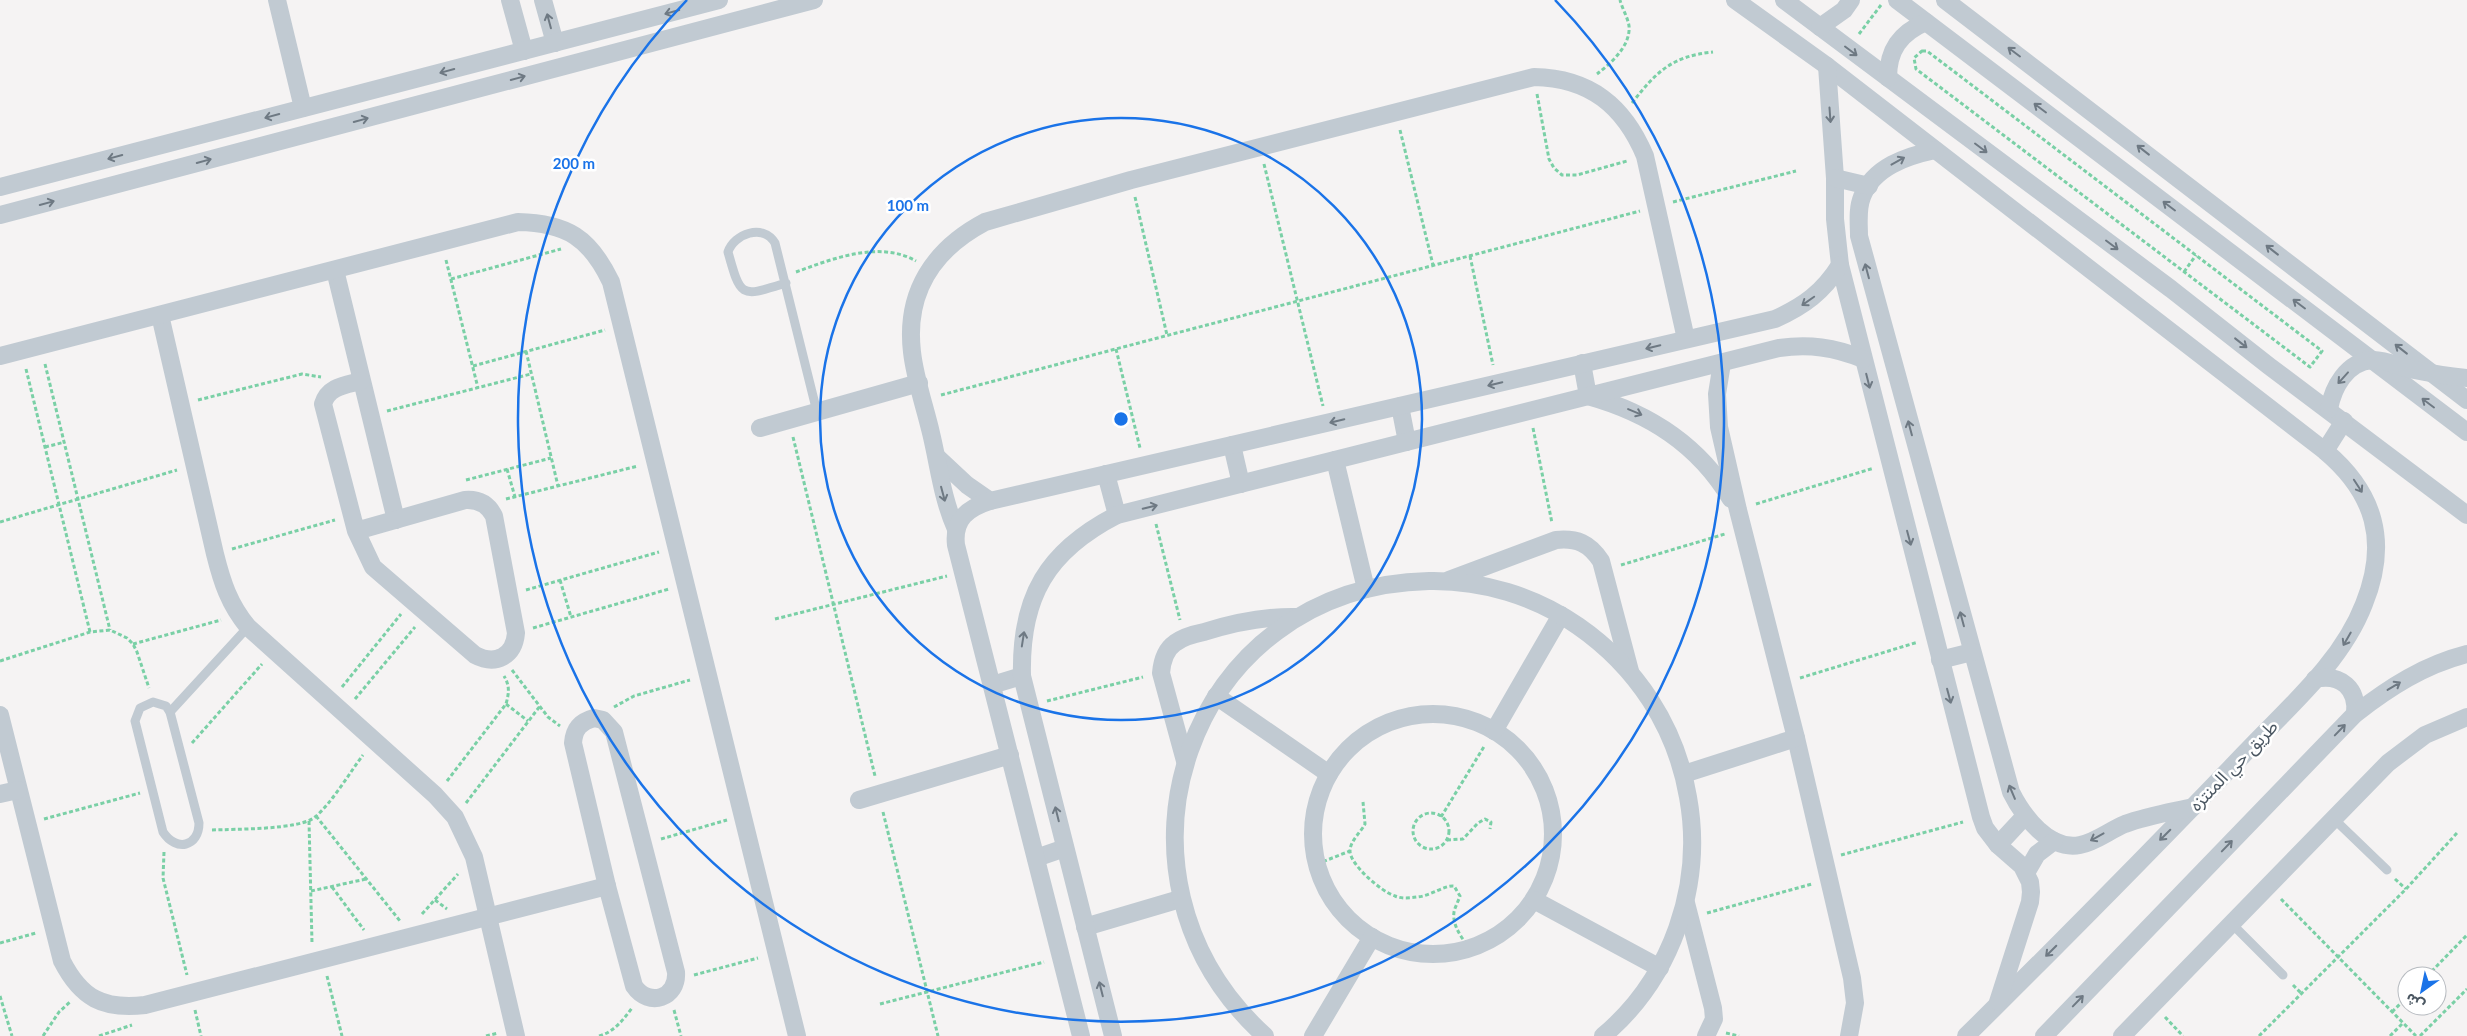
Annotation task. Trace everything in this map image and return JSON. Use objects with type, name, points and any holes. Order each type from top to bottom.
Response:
[{"type":"street","points":[[278,0],[304,108]]},
{"type":"street","points":[[510,0],[524,51]]},
{"type":"street","points":[[543,0],[555,43]]},
{"type":"street","points":[[0,187],[719,0]]},
{"type":"street","points":[[0,215],[814,0]]},
{"type":"street","name":"طريق حي المنتزه","points":[[1735,0],[1826,66],[2325,451],[2345,468],[2360,488],[2370,511],[2376,535],[2376,560],[2369,592],[2344,644],[2315,678],[2193,807],[1966,1036]]},
{"type":"street","points":[[1784,0],[2172,289],[2467,514]]},
{"type":"street","points":[[1820,27],[1844,10],[1851,0]]},
{"type":"street","points":[[1897,0],[2467,432]]},
{"type":"street","points":[[1945,0],[2125,136],[2467,400]]},
{"type":"street","points":[[1888,78],[1888,63],[1893,49],[1901,37],[1913,28],[1926,22]]},
{"type":"street","points":[[1826,66],[1835,178],[1835,219],[1840,265],[1863,359],[1981,817],[1985,828],[1998,845],[2016,860],[2030,882],[2030,902],[1997,1005]]},
{"type":"street","points":[[1081,1036],[956,545],[956,529],[945,501],[937,457],[912,352],[911,323],[917,295],[929,268],[945,249],[964,234],[985,222],[1131,180],[1534,77],[1553,78],[1583,86],[1605,99],[1623,116],[1637,138],[1645,156],[1686,339]]},
{"type":"street","points":[[2109,160],[2125,136]]},
{"type":"street","points":[[1935,150],[1906,157],[1889,166],[1869,186],[1862,197],[1859,212],[1859,236],[1862,255],[2006,779],[2025,816],[2061,845],[2081,845],[2131,822],[2193,807]]},
{"type":"street","points":[[1835,178],[1869,186]]},
{"type":"street","points":[[1835,219],[1859,212]]},
{"type":"street","points":[[0,356],[518,222],[542,223],[564,230],[585,242],[601,261],[611,282],[797,1036]]},
{"type":"street","points":[[956,529],[967,511],[990,501],[1775,319],[1795,310],[1813,298],[1828,283],[1840,265]]},
{"type":"street","points":[[335,270],[396,520]]},
{"type":"street","points":[[160,315],[224,589],[243,621],[435,795],[455,817],[474,857],[516,1036]]},
{"type":"street","points":[[1113,1036],[1022,676],[1021,647],[1024,628],[1035,592],[1050,567],[1069,546],[1091,528],[1117,515],[1779,348],[1800,345],[1829,348],[1863,359]]},
{"type":"street","points":[[2328,409],[2335,387],[2342,377],[2361,363],[2372,360],[2434,374],[2467,378]]},
{"type":"street","points":[[1582,363],[1588,396]]},
{"type":"street","points":[[1722,363],[1717,411],[1742,529],[1796,738],[1852,978],[1855,1003],[1849,1036]]},
{"type":"street","points":[[354,523],[396,520],[465,500],[479,501],[486,504],[494,516],[516,633],[515,643],[510,652],[498,659],[484,660],[475,655],[373,567],[354,523],[323,404],[328,392],[334,388],[362,381]]},
{"type":"street","points":[[760,428],[817,412],[921,392]]},
{"type":"street","points":[[1588,396],[1641,414],[1679,439],[1706,464],[1738,510]]},
{"type":"street","points":[[1400,406],[1407,442]]},
{"type":"street","points":[[2325,451],[2344,421]]},
{"type":"street","points":[[1232,445],[1241,484]]},
{"type":"street","points":[[1889,463],[1917,455]]},
{"type":"street","points":[[937,457],[967,485],[990,501]]},
{"type":"street","points":[[1335,460],[1366,589]]},
{"type":"street","points":[[1106,474],[1117,515]]},
{"type":"street","points":[[1447,581],[1556,540],[1569,538],[1582,542],[1593,550],[1603,571],[1630,672]]},
{"type":"street","points":[[1265,1036],[1251,1029],[1225,995],[1206,965],[1191,932],[1180,899],[1174,853],[1175,807],[1185,761],[1198,728],[1216,696],[1240,666],[1267,639],[1298,617],[1331,601],[1366,589],[1406,582],[1447,581],[1486,586],[1517,595],[1561,614],[1598,640],[1630,672],[1653,703],[1671,737],[1684,774],[1692,816],[1692,860],[1688,910],[1713,1008],[1714,1019],[1706,1036]]},
{"type":"street","points":[[1494,731],[1561,614]]},
{"type":"street","points":[[1185,761],[1161,673],[1162,662],[1167,651],[1185,637],[1239,621],[1259,618],[1298,617]]},
{"type":"street","points":[[1940,660],[1972,652]]},
{"type":"street","points":[[2044,1036],[2355,714],[2384,692],[2417,672],[2467,654]]},
{"type":"street","points":[[992,685],[1022,676]]},
{"type":"street","points":[[2315,678],[2334,678],[2350,688],[2354,696],[2355,714]]},
{"type":"street","points":[[1216,696],[1329,774]]},
{"type":"street","points":[[0,715],[6,764],[18,790],[62,961],[71,979],[86,994],[104,1004],[124,1008],[145,1005],[375,946],[410,933],[488,917],[607,886]]},
{"type":"street","points":[[1421,715],[1458,717],[1494,731],[1524,756],[1544,789],[1550,807],[1553,826],[1552,846],[1543,883],[1534,900],[1521,916],[1506,929],[1489,940],[1470,948],[1430,954],[1397,948],[1372,937],[1356,926],[1332,898],[1317,864],[1313,846],[1315,808],[1329,774],[1353,744],[1384,724],[1402,718],[1421,715]]},
{"type":"street","points":[[2122,1036],[2388,763],[2417,740],[2467,717]]},
{"type":"street","points":[[594,718],[603,720],[614,732],[643,844],[673,986],[658,999],[650,999],[638,992],[634,986],[607,886],[574,744],[574,734],[578,726],[594,718]]},
{"type":"street","points":[[1684,774],[1796,738]]},
{"type":"street","points":[[859,800],[1010,755]]},
{"type":"street","points":[[0,794],[18,790]]},
{"type":"street","points":[[1998,845],[2025,816]]},
{"type":"street","points":[[2026,873],[2036,854],[2054,841]]},
{"type":"street","points":[[1036,858],[1066,848]]},
{"type":"street","points":[[1086,927],[1180,899]]},
{"type":"street","points":[[1534,900],[1660,968]]},
{"type":"street","points":[[1603,1036],[1640,998],[1660,968],[1688,910]]},
{"type":"street","points":[[1313,1036],[1372,937]]},
{"type":"lane","points":[[785,279],[754,293],[741,289],[737,284],[728,252],[730,246],[738,238],[759,232],[766,233],[775,242],[785,279],[817,412]]},
{"type":"lane","points":[[170,712],[243,621]]},
{"type":"lane","points":[[153,702],[166,706],[170,712],[199,823],[199,831],[189,843],[174,844],[163,832],[135,721],[140,708],[153,702]]},
{"type":"lane","points":[[2334,819],[2386,870]]},
{"type":"lane","points":[[2232,924],[2283,976]]},
{"type":"path","points":[[1583,86],[1606,67],[1622,48],[1629,26],[1620,0]]},
{"type":"path","points":[[1848,49],[1884,0]]},
{"type":"path","points":[[1927,51],[2196,255],[2322,351],[2310,368],[1916,69],[1914,64],[1917,54],[1927,51]]},
{"type":"path","points":[[1623,116],[1656,74],[1673,61],[1692,54],[1712,52]]},
{"type":"path","points":[[1534,77],[1549,159],[1554,168],[1562,175],[1577,175],[1645,156]]},
{"type":"path","points":[[1395,112],[1432,265]]},
{"type":"path","points":[[1260,147],[1328,423]]},
{"type":"path","points":[[921,392],[1116,349],[1656,206],[1796,171]]},
{"type":"path","points":[[1131,180],[1168,335]]},
{"type":"path","points":[[2172,289],[2209,236]]},
{"type":"path","points":[[441,242],[478,388]]},
{"type":"path","points":[[451,278],[585,242]]},
{"type":"path","points":[[785,279],[832,259],[872,253],[911,258],[929,268]]},
{"type":"path","points":[[1470,256],[1496,383]]},
{"type":"path","points":[[473,366],[622,326]]},
{"type":"path","points":[[40,346],[110,630]]},
{"type":"path","points":[[1116,349],[1144,465]]},
{"type":"path","points":[[21,351],[90,632]]},
{"type":"path","points":[[526,352],[558,486]]},
{"type":"path","points":[[180,404],[302,374],[320,376],[334,388]]},
{"type":"path","points":[[370,415],[531,374]]},
{"type":"path","points":[[1530,411],[1556,540]]},
{"type":"path","points":[[788,420],[938,1036]]},
{"type":"path","points":[[45,447],[65,442]]},
{"type":"path","points":[[462,481],[551,458]]},
{"type":"path","points":[[486,504],[655,462]]},
{"type":"path","points":[[1738,510],[1889,463]]},
{"type":"path","points":[[0,522],[194,465]]},
{"type":"path","points":[[507,469],[515,497]]},
{"type":"path","points":[[1152,506],[1185,637]]},
{"type":"path","points":[[215,554],[354,523]]},
{"type":"path","points":[[1603,571],[1742,529]]},
{"type":"path","points":[[508,594],[676,547]]},
{"type":"path","points":[[775,619],[964,572]]},
{"type":"path","points":[[560,580],[571,617]]},
{"type":"path","points":[[516,633],[686,585]]},
{"type":"path","points":[[330,700],[412,601]]},
{"type":"path","points":[[344,713],[426,613]]},
{"type":"path","points":[[133,644],[243,621]]},
{"type":"path","points":[[0,660],[90,632],[110,630],[133,644],[153,702]]},
{"type":"path","points":[[1782,684],[1934,637]]},
{"type":"path","points":[[182,755],[274,650]]},
{"type":"path","points":[[435,795],[506,704],[508,683],[498,659]]},
{"type":"path","points":[[498,659],[556,724],[574,734]]},
{"type":"path","points":[[1029,705],[1161,673]]},
{"type":"path","points":[[603,720],[616,706],[634,696],[708,675]]},
{"type":"path","points":[[506,704],[528,721]]},
{"type":"path","points":[[455,817],[540,706]]},
{"type":"path","points":[[1441,817],[1494,731]]},
{"type":"path","points":[[199,831],[291,825],[308,821],[316,816],[374,740]]},
{"type":"path","points":[[27,824],[152,789]]},
{"type":"path","points":[[1363,802],[1365,824],[1352,844],[1350,851],[1356,865],[1379,888],[1396,897],[1428,896],[1445,887],[1454,886],[1460,896],[1454,912],[1456,924],[1461,937],[1470,948]]},
{"type":"path","points":[[1428,814],[1441,817],[1448,827],[1447,840],[1442,846],[1428,849],[1416,842],[1413,828],[1421,817],[1428,814]]},
{"type":"path","points":[[643,844],[742,815]]},
{"type":"path","points":[[316,816],[410,933],[474,857]]},
{"type":"path","points":[[1825,860],[1981,817]]},
{"type":"path","points":[[1447,840],[1463,839],[1478,823],[1485,819],[1491,822],[1490,829]]},
{"type":"path","points":[[308,821],[310,891],[318,960],[342,1036]]},
{"type":"path","points":[[2259,1036],[2457,833]]},
{"type":"path","points":[[168,839],[162,858],[163,878],[201,1036]]},
{"type":"path","points":[[1317,864],[1350,851]]},
{"type":"path","points":[[310,891],[366,879]]},
{"type":"path","points":[[1688,910],[1829,879]]},
{"type":"path","points":[[2268,886],[2416,1036]]},
{"type":"path","points":[[332,887],[375,946]]},
{"type":"path","points":[[0,943],[53,929]]},
{"type":"path","points":[[2437,966],[2467,935]]},
{"type":"path","points":[[681,1036],[673,986],[777,953]]},
{"type":"path","points":[[880,1004],[1061,958]]},
{"type":"path","points":[[2420,1036],[2467,989]]},
{"type":"path","points":[[599,1036],[607,1034],[622,1021],[634,1005],[638,992]]},
{"type":"path","points":[[43,1036],[59,1012],[73,999],[86,994]]},
{"type":"path","points":[[0,996],[12,1036]]},
{"type":"path","points":[[2153,1004],[2183,1036]]},
{"type":"path","points":[[2392,1012],[2397,1007]]},
{"type":"path","points":[[0,1017],[6,1016]]},
{"type":"path","points":[[2390,1036],[2403,1023]]}]
